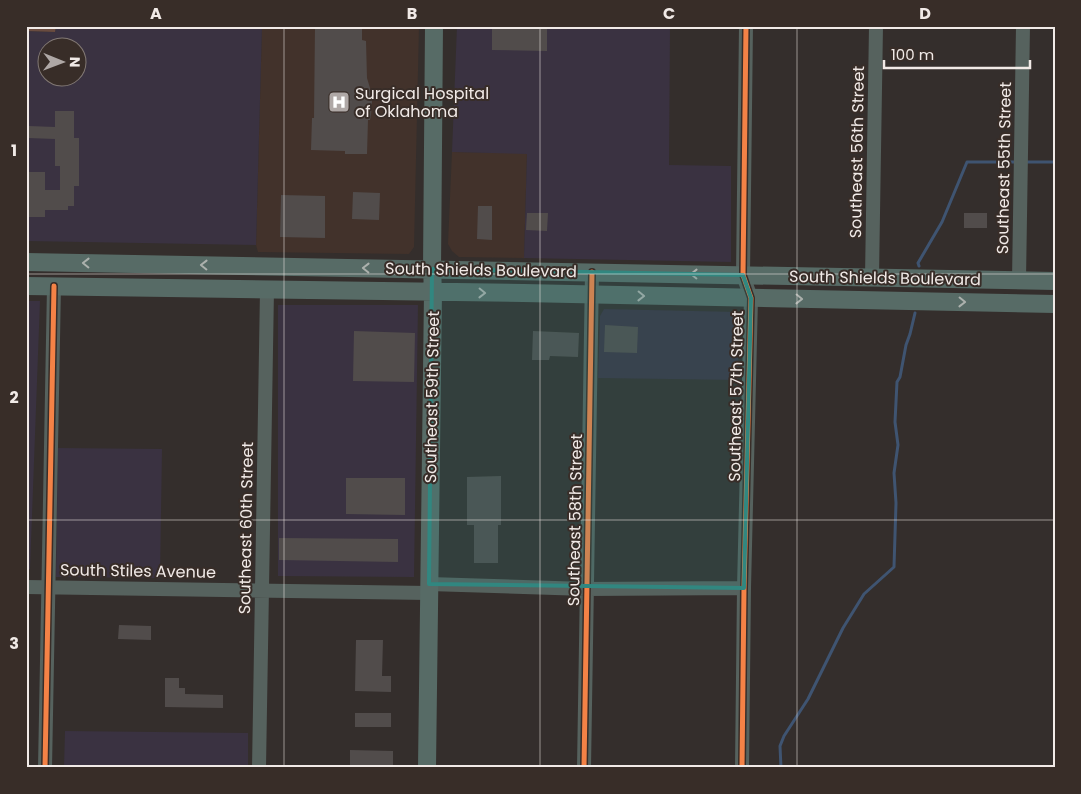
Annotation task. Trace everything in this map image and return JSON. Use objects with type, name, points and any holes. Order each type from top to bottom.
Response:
[{"type":"main road","name":"Southeast 59th Street","points":[[427,768],[433,292],[434,26]]},
{"type":"main road","name":"South Shields Boulevard","points":[[26,262],[1055,281]]},
{"type":"main road","points":[[134,288],[135,264]]},
{"type":"main road","name":"South Shields Boulevard","points":[[26,286],[1055,304]]},
{"type":"street","name":"Southeast 57th Street","points":[[742,768],[750,298],[743,275],[746,26]]},
{"type":"street","name":"Southeast 56th Street","points":[[872,277],[876,26]]},
{"type":"street","name":"Southeast 55th Street","points":[[1019,280],[1023,26]]},
{"type":"street","name":"Southeast 58th Street","points":[[584,768],[592,272]]},
{"type":"street","points":[[45,768],[54,286]]},
{"type":"street","name":"Southeast 60th Street","points":[[260,768],[267,290]]},
{"type":"street","name":"South Stiles Avenue","points":[[26,587],[262,590],[744,588]]},
{"type":"highlighted area","points":[[432,269],[743,275],[751,298],[744,588],[429,584]]},
{"type":"shaded area","points":[[26,26],[56,26],[55,32],[26,31]]},
{"type":"shaded area","points":[[56,26],[262,26],[256,245],[26,241],[26,31],[55,32]]},
{"type":"shaded area","name":"Surgical Hospital of Oklahoma","points":[[262,26],[419,26],[414,247],[409,254],[258,252],[256,245]]},
{"type":"shaded area","points":[[457,26],[670,26],[669,165],[731,166],[731,262],[524,258],[527,154],[452,152]]},
{"type":"shaded area","points":[[452,152],[527,153],[524,258],[459,257],[452,251],[448,244]]},
{"type":"shaded area","points":[[26,301],[40,301],[30,569],[26,569]]},
{"type":"shaded area","points":[[278,305],[418,305],[414,577],[278,576]]},
{"type":"shaded area","points":[[604,309],[739,312],[738,380],[598,378],[600,316]]},
{"type":"shaded area","points":[[58,448],[162,449],[160,578],[56,577]]},
{"type":"shaded area","points":[[65,731],[248,733],[248,768],[64,768]]},
{"type":"building","points":[[315,26],[362,26],[362,40],[366,41],[367,78],[372,102],[370,120],[368,120],[367,154],[345,154],[345,151],[311,150],[312,118],[314,118]]},
{"type":"building","points":[[492,26],[547,26],[547,51],[492,50]]},
{"type":"building","points":[[55,111],[74,111],[74,138],[79,138],[79,186],[74,186],[74,206],[68,206],[68,210],[45,210],[45,217],[26,217],[26,172],[45,172],[45,190],[60,190],[60,166],[55,166],[55,139],[28,138],[29,126],[55,127]]},
{"type":"building","points":[[353,192],[380,193],[379,220],[352,219]]},
{"type":"building","points":[[281,195],[325,196],[325,238],[280,237]]},
{"type":"building","points":[[478,206],[492,206],[492,240],[477,239]]},
{"type":"building","points":[[527,213],[548,213],[547,231],[526,230]]},
{"type":"building","points":[[964,213],[987,213],[987,228],[964,228]]},
{"type":"building","points":[[605,325],[638,327],[637,353],[604,352]]},
{"type":"building","points":[[354,331],[415,333],[414,382],[353,381]]},
{"type":"building","points":[[533,331],[579,333],[578,357],[550,356],[549,360],[532,360]]},
{"type":"building","points":[[501,476],[501,525],[498,525],[498,563],[474,563],[474,525],[467,525],[467,477]]},
{"type":"building","points":[[346,478],[405,478],[405,515],[346,514]]},
{"type":"building","points":[[279,538],[398,539],[398,562],[279,560]]},
{"type":"building","points":[[119,625],[151,626],[151,640],[118,639]]},
{"type":"building","points":[[356,640],[383,640],[382,676],[391,676],[391,692],[355,691]]},
{"type":"building","points":[[165,678],[179,678],[179,688],[185,688],[185,694],[223,695],[223,708],[165,707]]},
{"type":"building","points":[[355,713],[391,713],[391,727],[355,727]]},
{"type":"building","points":[[350,750],[393,751],[393,768],[350,768]]},
{"type":"waterway","points":[[919,266],[918,263],[942,222],[967,162],[1018,162]]},
{"type":"waterway","points":[[1024,162],[1055,162]]},
{"type":"waterway","points":[[781,768],[780,746],[784,736],[808,699],[843,628],[864,594],[894,567],[896,503],[894,473],[898,445],[895,422],[897,382],[900,377],[915,313]]},
{"type":"cycle path","points":[[742,768],[751,298],[743,275],[746,26]]},
{"type":"cycle path","points":[[584,768],[592,272]]},
{"type":"cycle path","points":[[45,768],[54,286]]},
{"type":"place","name":"Surgical Hospital of Oklahoma","points":[[339,102]]}]
